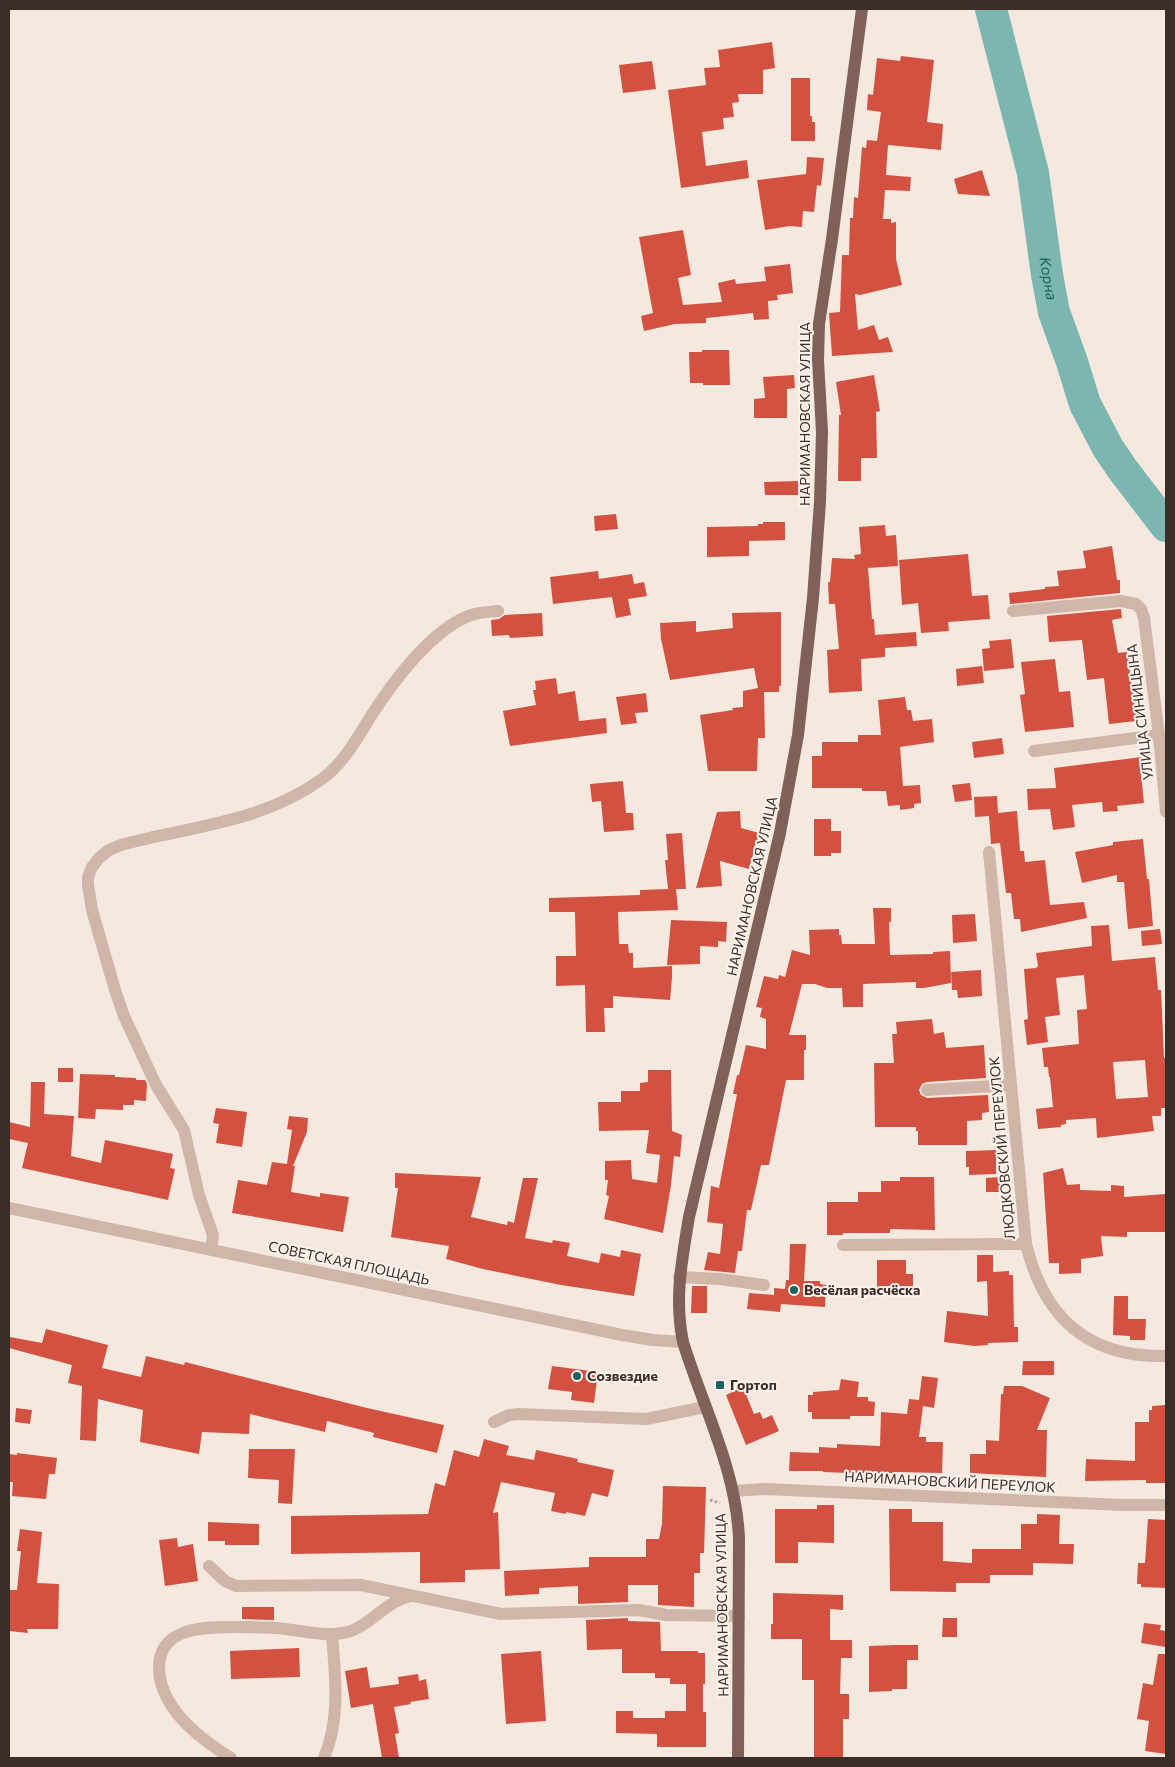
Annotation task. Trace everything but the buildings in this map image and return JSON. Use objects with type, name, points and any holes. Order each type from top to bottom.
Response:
[{"type":"main road","name":"НАРИМАНОВСКАЯ УЛИЦА","points":[[738,1758],[739,1538],[737,1508],[683,1342],[678,1308],[679,1277],[689,1217],[780,833],[798,735],[813,598],[820,502],[822,432],[818,360],[819,324],[862,9]]},
{"type":"street","name":"УЛИЦА СИНИЦЫНА","points":[[1013,611],[1110,601],[1130,602],[1141,609],[1144,618],[1159,735],[1166,812]]},
{"type":"street","points":[[211,1250],[213,1235],[198,1195],[184,1130],[156,1085],[124,1016],[115,990],[92,910],[88,877],[92,867],[109,850],[121,845],[208,826],[248,815],[297,794],[322,779],[346,755],[389,689],[429,643],[446,628],[459,620],[473,614],[498,611]]},
{"type":"street","points":[[1034,751],[1159,735]]},
{"type":"street","name":"ЛЮДКОВСКИЙ ПЕРЕУЛОК","points":[[989,852],[1026,1244],[1034,1271],[1039,1284],[1051,1304],[1066,1321],[1084,1336],[1107,1348],[1121,1352],[1166,1356]]},
{"type":"street","points":[[927,1090],[1011,1085]]},
{"type":"street","name":"СОВЕТСКАЯ ПЛОЩАДЬ","points":[[9,1208],[622,1335],[683,1342]]},
{"type":"street","points":[[844,1245],[1026,1244]]},
{"type":"street","points":[[679,1277],[720,1279],[764,1285]]},
{"type":"street","points":[[494,1422],[509,1415],[519,1414],[646,1419],[705,1407]]},
{"type":"street","name":"НАРИМАНОВСКИЙ ПЕРЕУЛОК","points":[[733,1491],[765,1489],[1122,1505],[1166,1505]]},
{"type":"street","points":[[209,1566],[225,1582],[236,1586],[361,1585],[501,1614],[640,1610],[662,1615],[739,1616]]},
{"type":"street","points":[[231,1758],[193,1731],[164,1689],[159,1669],[160,1658],[168,1642],[175,1636],[187,1632],[213,1627],[274,1628],[332,1634],[350,1631],[398,1600],[417,1596]]},
{"type":"street","points":[[324,1758],[332,1734],[336,1706],[332,1634]]},
{"type":"waterway","name":"Корна","points":[[991,9],[1033,173],[1054,312],[1085,404],[1108,448],[1166,526]]},
{"type":"place","name":"Весёлая расчёска","points":[[794,1290]]},
{"type":"place","name":"Созвездие","points":[[577,1376]]},
{"type":"place","name":"Гортоп","points":[[720,1385]]}]
